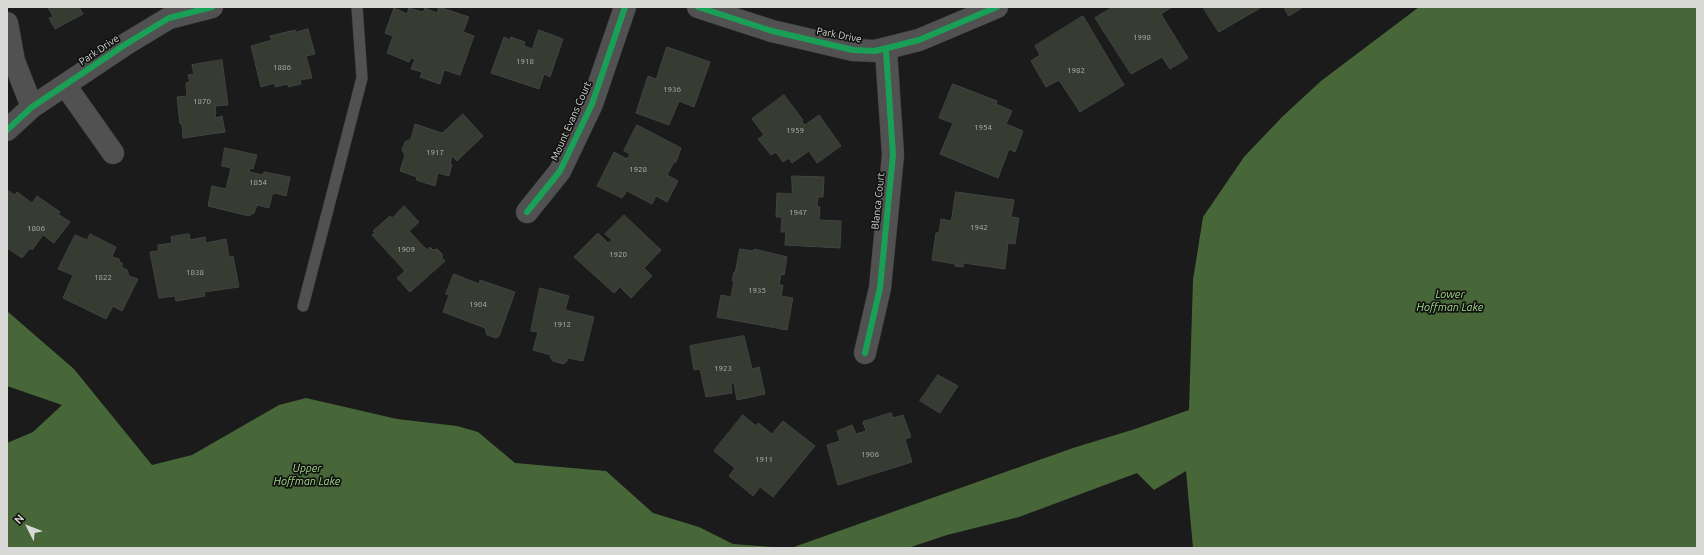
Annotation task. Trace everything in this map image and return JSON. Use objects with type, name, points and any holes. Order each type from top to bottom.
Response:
[{"type":"street","name":"Park Drive","points":[[7,130],[32,107],[126,44],[169,18],[212,7]]},
{"type":"street","name":"Mount Evans Court","points":[[527,212],[560,171],[592,104],[625,7]]},
{"type":"street","name":"Park Drive","points":[[698,7],[772,31],[853,50],[874,52],[919,40],[997,7]]},
{"type":"street","points":[[7,23],[14,61],[32,107]]},
{"type":"street","name":"Blanca Court","points":[[865,353],[880,288],[893,155],[886,50]]},
{"type":"street","points":[[66,85],[113,153]]},
{"type":"lane","points":[[303,306],[362,78],[358,7]]},
{"type":"water","name":"Lower Hoffman Lake","points":[[1419,7],[1697,7],[1697,548],[1193,548],[1186,471],[1154,490],[1137,473],[1019,517],[947,535],[908,548],[791,548],[1073,448],[1135,429],[1189,410],[1193,280],[1203,217],[1244,157],[1282,117],[1321,81]]},
{"type":"water","name":"Upper Hoffman Lake","points":[[7,311],[74,369],[152,465],[192,455],[279,405],[306,398],[397,419],[457,426],[478,432],[515,463],[606,471],[653,513],[699,527],[733,544],[785,548],[7,548],[7,443],[33,432],[62,405],[7,386]]},
{"type":"building","points":[[48,7],[79,7],[83,14],[55,29],[49,18],[53,17]]},
{"type":"building","points":[[439,7],[469,17],[463,32],[474,36],[460,75],[444,70],[440,84],[420,77],[422,72],[411,69],[415,59],[411,58],[409,62],[387,53],[393,36],[385,33],[394,8],[407,14],[409,8],[423,12],[425,8],[437,13]]},
{"type":"building","points":[[1113,7],[1172,7],[1161,14],[1188,58],[1170,69],[1162,57],[1131,74],[1095,18]]},
{"type":"building","points":[[1203,7],[1262,7],[1219,32]]},
{"type":"building","points":[[1284,7],[1303,7],[1289,16]]},
{"type":"building","points":[[1083,16],[1124,85],[1080,112],[1059,80],[1046,87],[1031,61],[1040,55],[1035,46]]},
{"type":"building","points":[[308,29],[315,54],[306,56],[312,78],[300,80],[301,84],[288,87],[288,84],[275,87],[275,83],[261,87],[251,46],[272,40],[270,36],[295,30],[296,32]]},
{"type":"building","points":[[539,30],[563,39],[550,77],[544,74],[539,89],[491,73],[504,37],[510,40],[511,37],[525,42],[524,46],[532,49]]},
{"type":"building","points":[[667,47],[710,62],[694,107],[679,101],[669,125],[636,113],[648,76],[656,79]]},
{"type":"building","points":[[222,60],[228,105],[215,106],[215,113],[216,118],[222,116],[225,132],[183,138],[177,97],[187,96],[186,83],[190,82],[188,75],[194,74],[192,65]]},
{"type":"building","points":[[953,84],[997,101],[996,104],[1012,111],[1006,124],[1023,131],[1015,152],[1009,149],[998,178],[940,154],[953,123],[939,118]]},
{"type":"building","points":[[784,95],[803,120],[802,122],[805,125],[819,115],[841,146],[817,163],[809,151],[792,163],[789,158],[783,162],[776,152],[771,155],[758,139],[764,135],[752,119]]},
{"type":"building","points":[[463,114],[483,136],[457,161],[452,156],[449,176],[438,173],[435,186],[416,180],[417,177],[400,171],[405,155],[402,150],[405,142],[411,139],[415,124],[442,133]]},
{"type":"building","points":[[637,125],[681,148],[676,162],[674,162],[667,175],[678,181],[667,202],[656,196],[652,204],[627,191],[622,198],[597,186],[614,152],[627,159],[630,154],[624,151]]},
{"type":"building","points":[[225,148],[257,155],[253,169],[250,168],[249,172],[263,175],[264,172],[290,177],[286,196],[275,193],[272,195],[269,208],[257,205],[254,213],[249,216],[208,206],[212,186],[226,189],[231,168],[222,166]]},
{"type":"building","points":[[792,176],[824,177],[823,197],[818,197],[817,207],[820,207],[819,220],[841,221],[840,248],[785,245],[786,232],[781,232],[782,217],[776,217],[777,193],[792,194]]},
{"type":"building","points":[[7,190],[15,195],[17,192],[32,203],[37,196],[60,212],[58,214],[70,222],[54,243],[43,235],[32,250],[30,248],[22,258],[7,248]]},
{"type":"building","points":[[956,192],[1014,200],[1011,217],[1019,218],[1015,244],[1008,243],[1005,269],[964,263],[963,267],[932,260],[936,233],[939,233],[941,219],[951,221]]},
{"type":"building","points":[[404,206],[419,222],[409,231],[427,250],[430,247],[433,250],[437,249],[442,254],[442,258],[445,261],[410,292],[397,278],[405,271],[372,235],[375,232],[373,231],[390,216],[392,218]]},
{"type":"building","points":[[624,215],[661,250],[644,268],[652,276],[631,298],[620,287],[614,293],[574,257],[598,233],[608,243],[612,240],[605,234]]},
{"type":"building","points":[[90,234],[116,247],[112,257],[119,259],[123,264],[121,267],[127,270],[129,276],[138,279],[122,311],[113,306],[106,319],[63,298],[73,275],[58,269],[75,235],[87,240]]},
{"type":"building","points":[[189,234],[190,240],[205,237],[206,243],[226,239],[229,257],[233,256],[239,287],[204,292],[205,296],[176,301],[175,296],[159,298],[150,252],[158,251],[158,245],[172,243],[171,237]]},
{"type":"building","points":[[740,249],[753,251],[754,249],[787,257],[784,275],[781,274],[779,285],[783,285],[781,296],[793,298],[787,330],[717,317],[721,295],[731,297],[734,281],[732,281]]},
{"type":"building","points":[[454,274],[479,284],[480,280],[515,292],[499,336],[496,338],[487,335],[485,328],[443,312],[449,295],[446,294]]},
{"type":"building","points":[[540,288],[569,296],[565,310],[594,317],[583,361],[568,358],[563,364],[553,361],[550,357],[551,355],[533,350],[538,332],[531,331]]},
{"type":"building","points":[[744,336],[752,369],[759,367],[765,394],[737,400],[734,383],[731,383],[732,393],[706,397],[700,369],[694,370],[690,346]]},
{"type":"building","points":[[938,375],[958,386],[940,413],[920,401]]},
{"type":"building","points":[[891,413],[893,418],[903,415],[911,437],[905,439],[912,462],[838,485],[827,445],[840,441],[837,431],[852,425],[856,434],[866,431],[863,422]]},
{"type":"building","points":[[743,415],[756,426],[758,423],[772,434],[783,421],[815,446],[773,497],[760,487],[753,496],[729,476],[735,468],[714,451]]},
{"type":"cycle path","points":[[7,130],[32,107],[126,44],[169,18],[212,7]]},
{"type":"cycle path","points":[[527,212],[560,171],[592,104],[625,7]]},
{"type":"cycle path","points":[[698,7],[772,31],[853,50],[875,51],[919,40],[997,7]]},
{"type":"cycle path","points":[[865,353],[880,288],[893,155],[886,50]]}]
